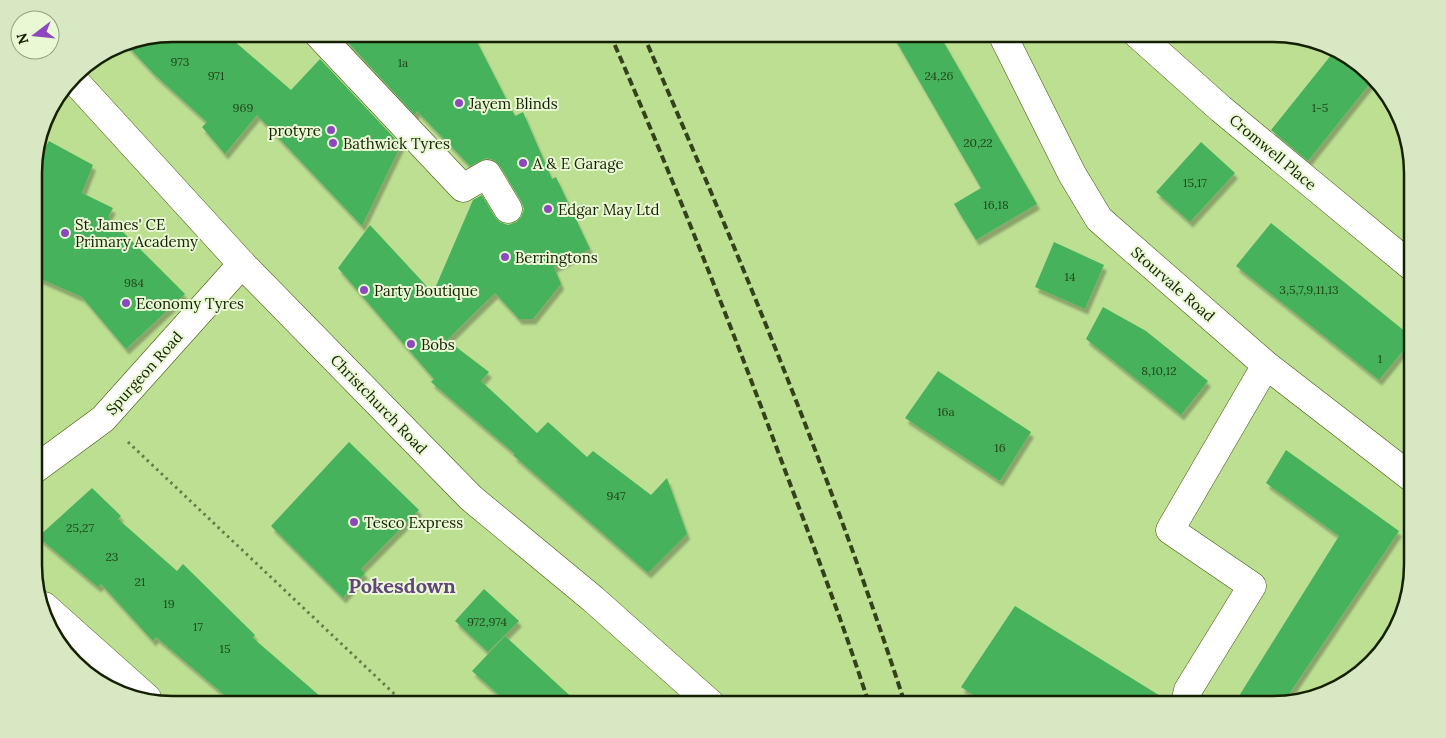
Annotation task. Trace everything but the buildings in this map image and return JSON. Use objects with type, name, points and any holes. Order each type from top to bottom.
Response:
[{"type":"street","points":[[326,43],[462,188],[487,174],[508,209]]},
{"type":"street","name":"Stourvale Road","points":[[1006,43],[1072,174],[1098,219],[1266,365],[1404,472]]},
{"type":"street","name":"Cromwell Place","points":[[1147,43],[1221,109],[1404,260]]},
{"type":"street","name":"Christchurch Road","points":[[78,84],[242,264],[471,498],[593,599],[701,696]]},
{"type":"street","name":"Spurgeon Road","points":[[43,463],[103,419],[242,264]]},
{"type":"street","points":[[1187,695],[1188,690],[1252,586],[1170,530],[1266,365]]},
{"type":"street","points":[[51,612],[139,691]]},
{"type":"path","points":[[103,419],[396,696]]},
{"type":"railway","points":[[614,43],[679,197],[744,362],[829,588],[866,695]]},
{"type":"railway","points":[[647,43],[749,282],[815,449],[902,695]]},
{"type":"place","name":"Jayem Blinds","points":[[459,103]]},
{"type":"place","name":"protyre","points":[[331,130]]},
{"type":"place","name":"Bathwick Tyres","points":[[333,143]]},
{"type":"place","name":"A & E Garage","points":[[523,163]]},
{"type":"place","name":"Edgar May Ltd","points":[[548,209]]},
{"type":"place","name":"St. James' CE Primary Academy","points":[[65,233]]},
{"type":"place","name":"Berringtons","points":[[505,257]]},
{"type":"place","name":"Party Boutique","points":[[364,290]]},
{"type":"place","name":"Economy Tyres","points":[[126,303]]},
{"type":"place","name":"Bobs","points":[[411,344]]},
{"type":"place","name":"Tesco Express","points":[[354,522]]},
{"type":"district","name":"Pokesdown","points":[[402,585]]}]
